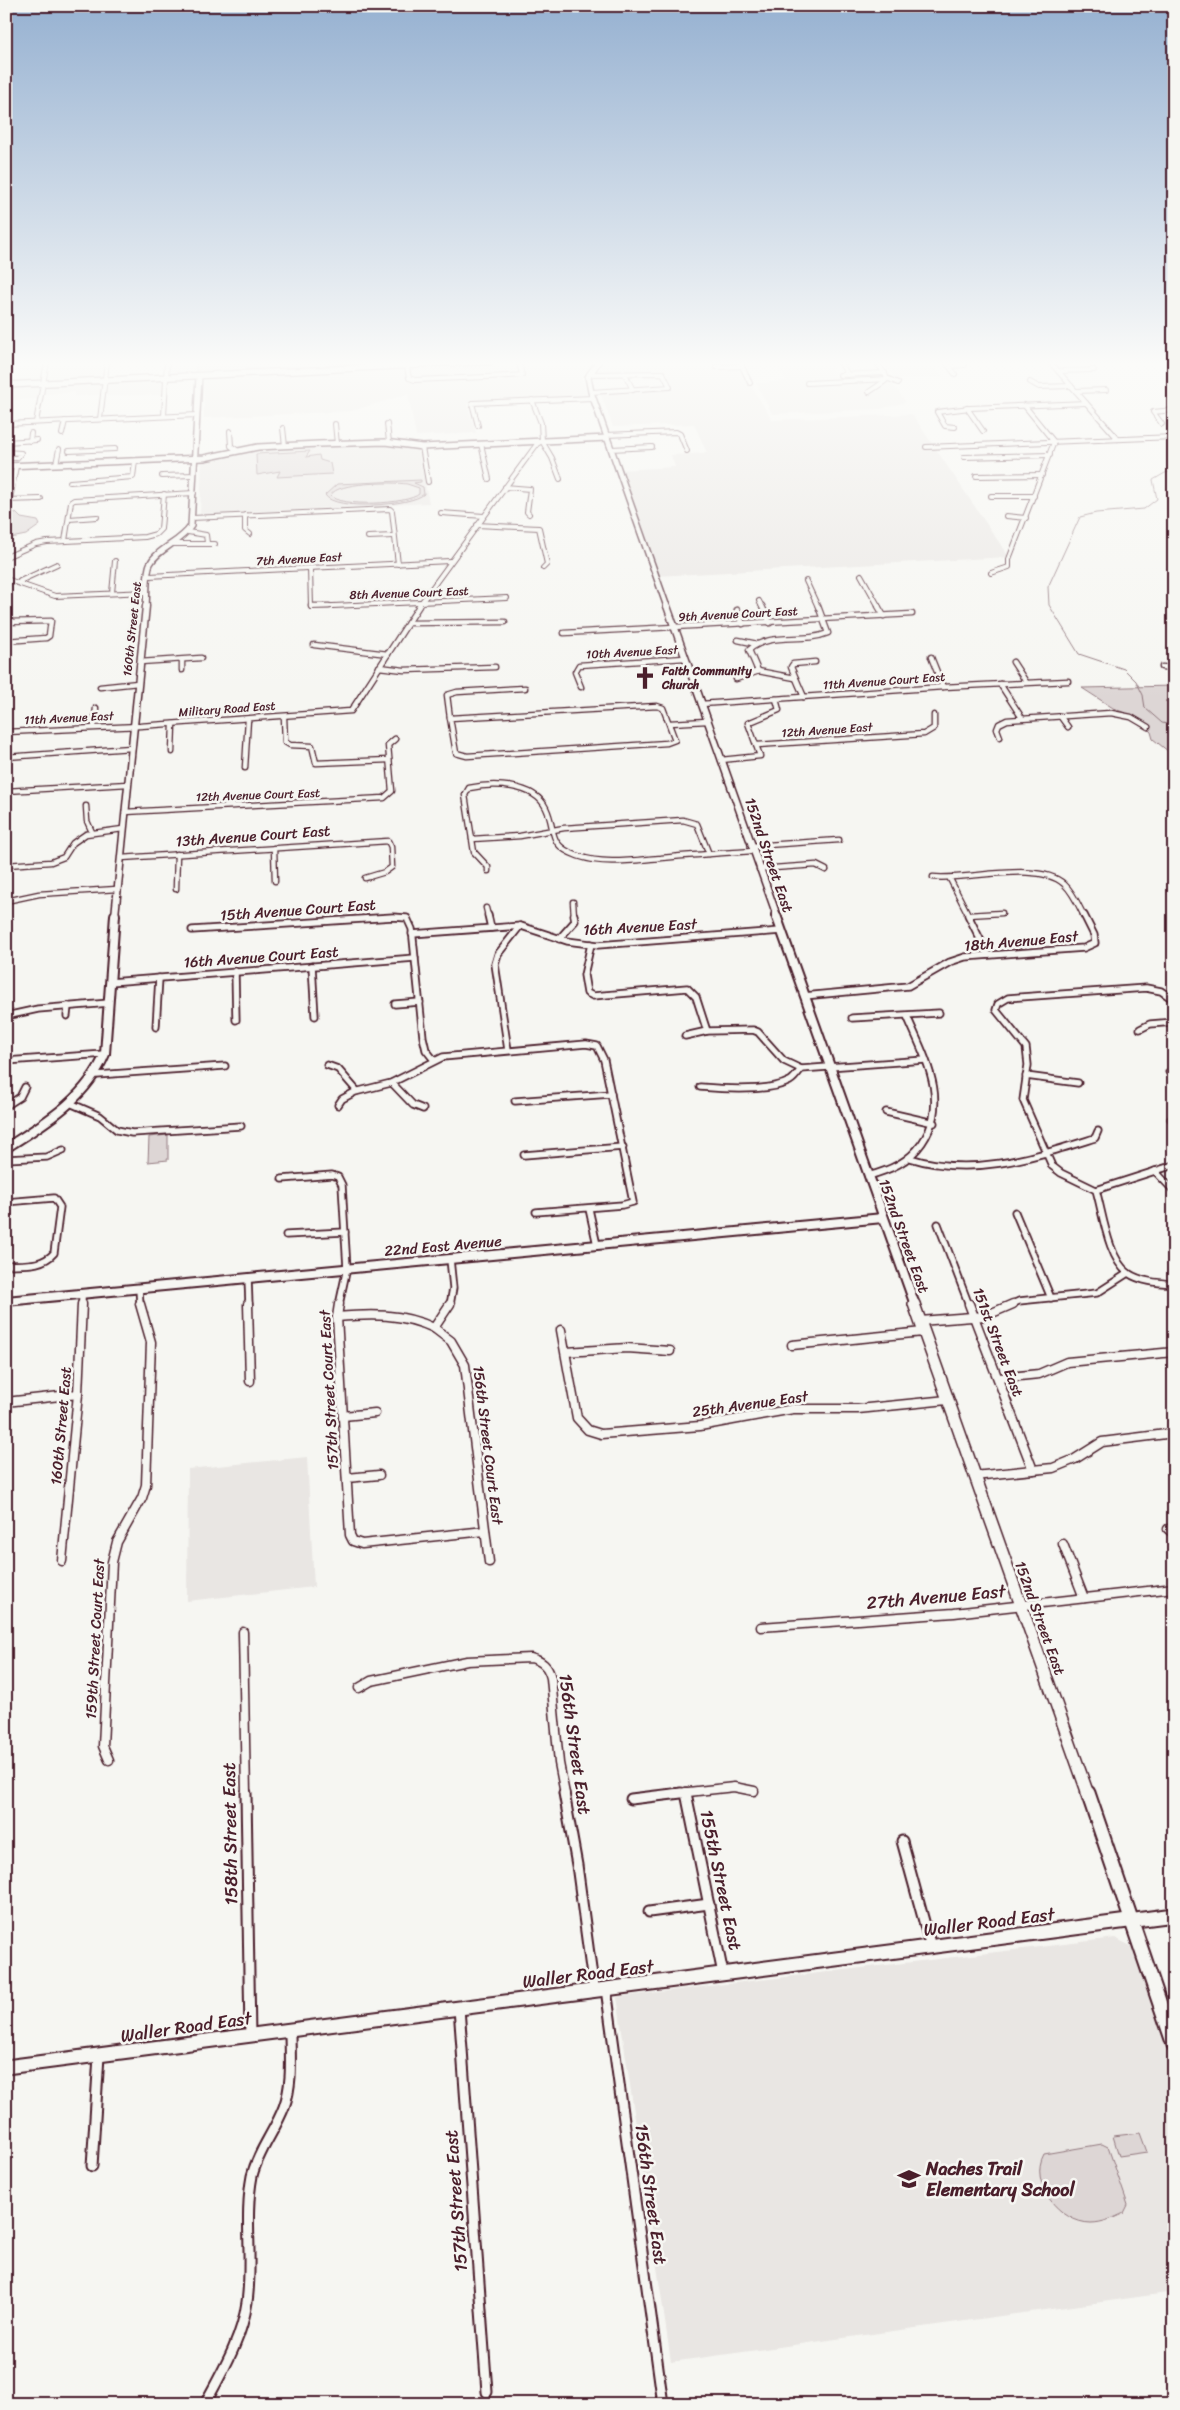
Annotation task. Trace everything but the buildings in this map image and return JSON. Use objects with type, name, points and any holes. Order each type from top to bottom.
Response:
[{"type":"street","points":[[14,474],[8,500],[41,499]]},
{"type":"street","points":[[70,482],[133,477],[133,474]]},
{"type":"street","points":[[427,474],[428,482]]},
{"type":"street","points":[[489,474],[490,479]]},
{"type":"street","name":"Military Road East","points":[[134,726],[339,714],[351,710],[422,601],[515,474]]},
{"type":"street","points":[[558,474],[560,479]]},
{"type":"street","name":"152nd Street East","points":[[621,474],[829,1067],[1133,1921],[1174,2045]]},
{"type":"street","points":[[976,476],[1015,474]]},
{"type":"street","points":[[991,573],[1009,567],[1009,559],[1042,475],[1034,474]]},
{"type":"street","points":[[162,476],[194,475],[192,518],[188,532],[173,544]]},
{"type":"street","points":[[6,481],[13,481]]},
{"type":"street","points":[[505,488],[530,489],[527,512],[529,514]]},
{"type":"street","points":[[64,540],[71,502],[77,499],[194,493]]},
{"type":"street","points":[[6,557],[36,544],[64,540],[145,537],[158,533],[162,529],[164,494]]},
{"type":"street","points":[[991,496],[1034,496]]},
{"type":"street","points":[[192,518],[390,509],[392,511],[398,564]]},
{"type":"street","points":[[441,513],[451,516],[484,516]]},
{"type":"street","points":[[246,515],[246,530],[250,534]]},
{"type":"street","points":[[1006,516],[1026,518]]},
{"type":"street","points":[[69,519],[97,517]]},
{"type":"street","points":[[477,525],[539,528],[548,564],[543,568]]},
{"type":"street","points":[[188,532],[206,535],[207,543]]},
{"type":"street","points":[[368,537],[394,536]]},
{"type":"street","points":[[173,544],[215,544]]},
{"type":"street","name":"160th Street East","points":[[134,726],[150,564],[155,556],[173,544]]},
{"type":"street","points":[[112,593],[115,561]]},
{"type":"street","name":"7th Avenue East","points":[[149,576],[450,561]]},
{"type":"street","points":[[20,582],[57,564]]},
{"type":"street","name":"8th Avenue Court East","points":[[310,568],[311,607],[507,598]]},
{"type":"street","points":[[861,575],[884,616]]},
{"type":"street","points":[[6,579],[20,582],[50,595],[146,592]]},
{"type":"street","points":[[760,672],[755,667],[749,650],[757,644],[769,641],[822,636],[828,633],[806,581]]},
{"type":"street","points":[[759,601],[770,623]]},
{"type":"street","points":[[737,610],[743,624]]},
{"type":"street","name":"9th Avenue Court East","points":[[564,633],[912,614]]},
{"type":"street","points":[[6,622],[49,620],[49,636],[46,638],[6,641]]},
{"type":"street","points":[[408,623],[504,622]]},
{"type":"street","points":[[738,640],[757,644]]},
{"type":"street","points":[[314,645],[388,654]]},
{"type":"street","points":[[931,657],[944,687]]},
{"type":"street","points":[[140,662],[201,658]]},
{"type":"street","name":"10th Avenue East","points":[[581,687],[576,672],[579,665],[685,658]]},
{"type":"street","points":[[182,660],[182,670]]},
{"type":"street","points":[[804,697],[791,667],[792,665],[814,662]]},
{"type":"street","points":[[1013,662],[1026,682]]},
{"type":"street","points":[[379,668],[404,670],[495,667]]},
{"type":"street","points":[[1162,667],[1174,668]]},
{"type":"street","points":[[736,680],[760,672],[795,678]]},
{"type":"street","name":"11th Avenue Court East","points":[[702,704],[944,687],[1068,681]]},
{"type":"street","points":[[100,686],[138,682]]},
{"type":"street","points":[[1000,684],[1022,718]]},
{"type":"street","points":[[450,718],[660,706],[665,710],[674,742],[460,755],[455,750],[450,718],[447,698],[449,694],[525,688]]},
{"type":"street","points":[[721,760],[757,758],[760,753],[748,722],[779,710],[776,699]]},
{"type":"street","points":[[94,727],[96,708]]},
{"type":"street","points":[[1000,737],[997,729],[1000,724],[1007,720],[1022,718],[1119,713],[1137,720],[1148,727]]},
{"type":"street","name":"12th Avenue East","points":[[756,745],[924,734],[934,728],[934,716]]},
{"type":"street","points":[[1060,716],[1068,727]]},
{"type":"street","points":[[284,717],[285,742],[288,745],[312,746],[316,763],[389,760],[388,745],[396,739]]},
{"type":"street","points":[[245,768],[248,719]]},
{"type":"street","points":[[670,723],[707,721]]},
{"type":"street","points":[[172,752],[173,724]]},
{"type":"street","points":[[6,1148],[70,1103],[84,1090],[97,1074],[105,1054],[117,889],[134,726]]},
{"type":"street","name":"11th Avenue East","points":[[6,732],[134,726]]},
{"type":"street","points":[[6,756],[131,748]]},
{"type":"street","name":"12th Avenue Court East","points":[[125,812],[379,798],[392,792],[389,760]]},
{"type":"street","points":[[6,791],[128,784]]},
{"type":"street","points":[[488,871],[488,867],[474,852],[465,795],[469,788],[479,786],[500,786],[530,794],[545,807],[555,840],[563,848],[591,858],[613,860],[709,854],[839,840]]},
{"type":"street","points":[[86,806],[87,821],[92,832]]},
{"type":"street","points":[[472,840],[520,836],[551,830],[688,820],[698,824],[709,854]]},
{"type":"street","points":[[6,865],[47,862],[63,858],[68,854],[73,842],[92,832],[123,829]]},
{"type":"street","name":"13th Avenue Court East","points":[[121,858],[388,841],[391,847],[392,867],[385,872],[365,878]]},
{"type":"street","points":[[274,848],[275,881]]},
{"type":"street","points":[[176,888],[177,854]]},
{"type":"street","points":[[759,869],[816,865],[826,870]]},
{"type":"street","name":"18th Avenue East","points":[[804,996],[900,988],[912,985],[959,958],[1084,948],[1096,943],[1094,935],[1065,883],[1061,881],[1051,877],[1020,872],[954,876],[950,879]]},
{"type":"street","points":[[933,877],[950,879],[988,955]]},
{"type":"street","points":[[6,901],[40,894],[117,889]]},
{"type":"street","points":[[559,939],[575,921],[573,902]]},
{"type":"street","points":[[486,908],[491,928]]},
{"type":"street","points":[[968,915],[1002,913]]},
{"type":"street","name":"15th Avenue Court East","points":[[192,930],[406,917],[411,924],[412,934]]},
{"type":"street","points":[[508,1050],[495,964],[498,954],[520,926]]},
{"type":"street","name":"16th Avenue East","points":[[412,934],[520,926],[559,939],[591,944],[781,931]]},
{"type":"street","points":[[412,934],[426,1050],[434,1060]]},
{"type":"street","points":[[591,944],[584,975],[586,992],[590,995],[687,988],[695,994],[707,1031]]},
{"type":"street","name":"16th Avenue Court East","points":[[110,982],[415,958]]},
{"type":"street","points":[[312,966],[315,1016]]},
{"type":"street","points":[[235,971],[236,1020]]},
{"type":"street","points":[[156,1027],[159,978]]},
{"type":"street","points":[[1174,1000],[1161,991],[1150,988],[1013,997],[1002,1000],[996,1010],[999,1016],[1018,1035],[1027,1050],[1028,1064],[1023,1100],[1046,1153],[1056,1170],[1096,1190],[1174,1165]]},
{"type":"street","points":[[395,1004],[420,1002]]},
{"type":"street","points":[[6,1016],[23,1011],[108,1003]]},
{"type":"street","points":[[67,1016],[68,1006]]},
{"type":"street","points":[[852,1018],[939,1013]]},
{"type":"street","points":[[868,1176],[888,1171],[910,1158],[927,1138],[937,1111],[936,1095],[925,1060],[907,1016]]},
{"type":"street","points":[[1140,1029],[1150,1024],[1174,1022]]},
{"type":"street","points":[[685,1036],[707,1031],[756,1030],[784,1061],[800,1069],[925,1060]]},
{"type":"street","points":[[338,1105],[341,1100],[357,1091],[392,1083],[434,1060],[455,1054],[586,1044],[598,1046],[604,1060],[633,1202],[622,1206],[536,1212]]},
{"type":"street","points":[[6,1061],[105,1054]]},
{"type":"street","points":[[327,1065],[338,1069],[357,1091]]},
{"type":"street","points":[[97,1074],[225,1066]]},
{"type":"street","points":[[700,1087],[716,1089],[783,1083],[794,1078],[800,1069]]},
{"type":"street","points":[[1026,1076],[1078,1082]]},
{"type":"street","points":[[392,1083],[413,1104],[423,1108]]},
{"type":"street","points":[[6,1106],[20,1097],[25,1087]]},
{"type":"street","points":[[515,1101],[611,1094]]},
{"type":"street","points":[[70,1103],[96,1114],[117,1130],[132,1133],[241,1126]]},
{"type":"street","points":[[886,1112],[934,1123]]},
{"type":"street","points":[[910,1158],[929,1166],[941,1168],[1012,1162],[1095,1138],[1098,1132]]},
{"type":"street","points":[[524,1155],[622,1147]]},
{"type":"street","points":[[6,1159],[48,1157],[63,1150]]},
{"type":"street","points":[[1155,1171],[1174,1191]]},
{"type":"street","name":"157th Street Court East","points":[[282,1179],[325,1175],[338,1177],[342,1190],[347,1268],[337,1317],[350,1535],[356,1542],[369,1544],[485,1531]]},
{"type":"street","points":[[1096,1190],[1113,1251],[1128,1273],[1142,1278],[1174,1284]]},
{"type":"street","points":[[6,1202],[48,1198],[57,1201],[60,1207],[54,1254],[41,1262],[6,1265]]},
{"type":"street","points":[[589,1209],[598,1245]]},
{"type":"street","points":[[1015,1212],[1051,1298]]},
{"type":"street","name":"22nd East Avenue","points":[[6,1301],[883,1218]]},
{"type":"street","name":"151st Street East","points":[[938,1224],[1033,1470]]},
{"type":"street","points":[[286,1235],[344,1232]]},
{"type":"street","points":[[434,1328],[446,1314],[452,1302],[453,1286],[450,1259]]},
{"type":"street","points":[[920,1322],[995,1313],[1012,1303],[1097,1293],[1128,1273]]},
{"type":"street","points":[[248,1278],[250,1381]]},
{"type":"street","name":"159th Street Court East","points":[[109,1760],[103,1746],[112,1562],[116,1542],[142,1498],[147,1470],[152,1342],[140,1310],[139,1288]]},
{"type":"street","name":"160th Street East","points":[[62,1561],[78,1394],[82,1294]]},
{"type":"street","name":"156th Street Court East","points":[[337,1317],[370,1314],[400,1316],[416,1320],[434,1328],[451,1341],[465,1365],[489,1562]]},
{"type":"street","points":[[561,1330],[566,1352],[627,1348],[670,1351]]},
{"type":"street","points":[[792,1345],[923,1332]]},
{"type":"street","name":"25th Avenue East","points":[[566,1352],[577,1418],[588,1431],[612,1435],[700,1426],[793,1409],[858,1409],[947,1400]]},
{"type":"street","points":[[999,1378],[1039,1374],[1067,1362],[1174,1352]]},
{"type":"street","points":[[6,1402],[78,1394]]},
{"type":"street","points":[[342,1416],[375,1413]]},
{"type":"street","points":[[974,1476],[1052,1468],[1067,1463],[1092,1446],[1108,1440],[1174,1433]]},
{"type":"street","points":[[347,1478],[379,1475]]},
{"type":"street","points":[[1063,1544],[1084,1598]]},
{"type":"street","name":"27th Avenue East","points":[[761,1627],[954,1613],[1174,1588]]},
{"type":"street","name":"158th Street East","points":[[243,1632],[250,2036]]},
{"type":"street","name":"156th Street East","points":[[359,1688],[361,1685],[371,1681],[467,1661],[531,1658],[541,1660],[548,1667],[552,1678],[559,1763],[600,1990],[663,2404]]},
{"type":"street","points":[[631,1799],[734,1788],[754,1790]]},
{"type":"street","name":"155th Street East","points":[[686,1792],[724,1974]]},
{"type":"street","points":[[902,1841],[931,1947]]},
{"type":"street","points":[[649,1912],[709,1904]]},
{"type":"street","name":"Waller Road East","points":[[6,2068],[1174,1915]]},
{"type":"street","name":"157th Street East","points":[[459,2008],[486,2392]]},
{"type":"street","points":[[205,2404],[237,2340],[244,2319],[249,2285],[251,2184],[260,2155],[286,2102],[289,2085],[290,2031]]},
{"type":"street","points":[[92,2166],[99,2056]]},
{"type":"shaded area","points":[[202,474],[423,474],[429,503],[200,515]]},
{"type":"shaded area","points":[[278,474],[323,474],[277,477]]},
{"type":"shaded area","points":[[621,474],[953,474],[1009,557],[656,576]]},
{"type":"shaded area","points":[[421,480],[421,482],[414,483],[423,487],[424,494],[417,498],[390,504],[357,505],[331,500],[325,495],[337,484]],"holes":[[[378,483],[400,483],[419,488],[419,494],[402,500],[388,502],[347,502],[331,495],[335,491],[354,485]]]},
{"type":"shaded area","points":[[6,510],[16,513],[21,518],[38,521],[40,525],[26,535],[6,539]]},
{"type":"shaded area","points":[[1174,686],[1174,701],[1165,701],[1174,704],[1174,756],[1153,739],[1151,732],[1134,717],[1113,708],[1082,688]]},
{"type":"shaded area","points":[[168,1135],[168,1160],[148,1162],[149,1137]]},
{"type":"shaded area","points":[[307,1457],[314,1587],[187,1601],[188,1469]]},
{"type":"shaded area","name":"Naches Trail Elementary School","points":[[1115,1938],[1135,1948],[1174,2065],[1174,2292],[671,2362],[617,1997]]},
{"type":"shaded area","points":[[1140,2133],[1147,2152],[1119,2156],[1113,2136]]},
{"type":"shaded area","points":[[1102,2144],[1108,2147],[1128,2205],[1124,2213],[1108,2220],[1091,2223],[1079,2221],[1058,2209],[1050,2199],[1040,2177],[1040,2165],[1044,2154]]},
{"type":"waterway","points":[[1162,474],[1153,480],[1157,499],[1144,509],[1096,513],[1080,517],[1048,587],[1049,605],[1079,654],[1124,669],[1136,681],[1143,695],[1145,708],[1162,723],[1174,725]]},
{"type":"place","name":"Faith Community Church","points":[[645,678]]},
{"type":"place","name":"Naches Trail Elementary School","points":[[909,2179]]}]
